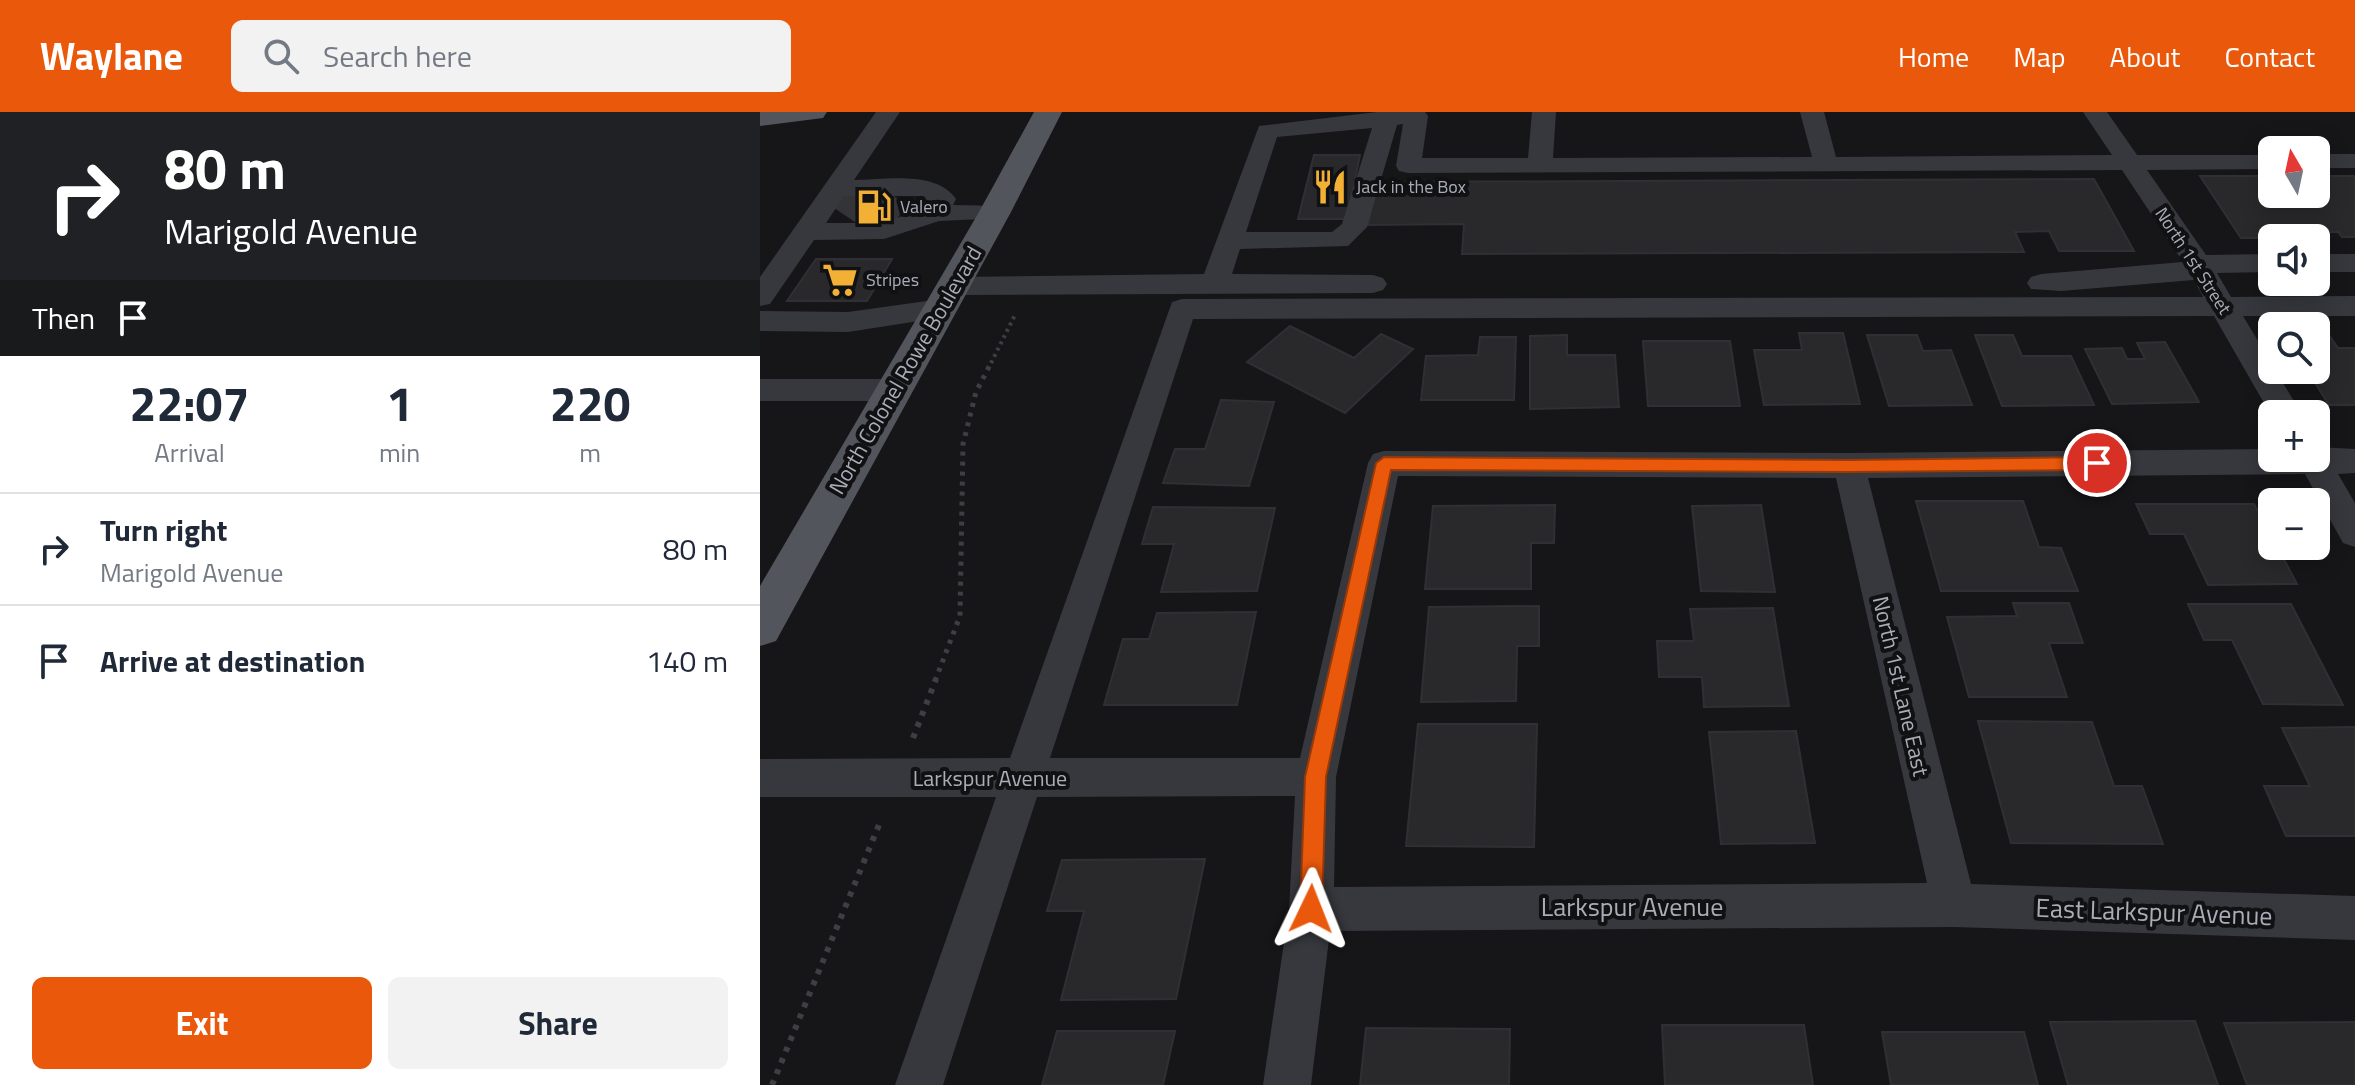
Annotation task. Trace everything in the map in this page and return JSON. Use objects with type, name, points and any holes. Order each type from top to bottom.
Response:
[{"type":"main road","points":[[760,117],[813,112]]},
{"type":"main road","name":"North Colonel Rowe Boulevard","points":[[760,627],[995,212],[1048,112]]},
{"type":"street","points":[[764,321],[841,209],[888,112]]},
{"type":"street","points":[[1540,165],[1544,112]]},
{"type":"street","points":[[1812,112],[1826,164]]},
{"type":"street","name":"North 1st Street","points":[[2095,112],[2200,268],[2278,400]]},
{"type":"street","points":[[1230,241],[1339,240],[1344,237],[1354,227],[1389,115]]},
{"type":"street","points":[[1215,283],[1267,131],[1389,115],[1416,116],[1408,166],[2258,162]]},
{"type":"street","points":[[2330,161],[2355,161]]},
{"type":"street","points":[[841,209],[888,208],[925,188],[943,199],[936,213]]},
{"type":"street","points":[[841,209],[888,208]]},
{"type":"street","points":[[888,208],[900,228],[936,213],[995,212]]},
{"type":"street","points":[[2330,263],[2355,263]]},
{"type":"street","points":[[764,321],[848,322],[947,297],[1215,283],[2083,283],[2163,271],[2258,264]]},
{"type":"street","points":[[919,1085],[1182,309],[2355,306]]},
{"type":"street","points":[[760,390],[894,390]]},
{"type":"street","points":[[2330,460],[2355,461]]},
{"type":"street","points":[[1287,1085],[1311,909],[1316,777],[1384,463],[1849,466],[2258,461]]},
{"type":"street","name":"North 1st Lane East","points":[[1849,466],[1954,905]]},
{"type":"street","points":[[2319,472],[2355,533]]},
{"type":"street","name":"Larkspur Avenue","points":[[760,778],[1316,777]]},
{"type":"street","name":"Larkspur Avenue","points":[[1311,909],[1954,905]]},
{"type":"street","name":"East Larkspur Avenue","points":[[1954,905],[2355,918]]},
{"type":"path","points":[[910,745],[960,616],[963,444],[976,392],[1019,308]]},
{"type":"path","points":[[772,1085],[881,820]]},
{"type":"building","name":"Jack in the Box","points":[[1314,155],[1360,155],[1347,219],[1298,219]]},
{"type":"building","points":[[2200,176],[2258,176],[2258,208],[2330,208],[2330,176],[2355,176],[2355,237],[2342,237],[2338,232],[2330,232],[2330,224],[2258,224],[2258,238],[2241,238]]},
{"type":"building","points":[[2094,179],[2134,251],[2059,251],[2049,231],[2015,232],[2024,252],[1462,254],[1464,224],[1368,225],[1376,182]]},
{"type":"building","name":"Stripes","points":[[816,259],[892,259],[867,301],[787,301]]},
{"type":"building","points":[[1290,326],[1354,358],[1381,334],[1413,349],[1345,413],[1247,362]]},
{"type":"building","points":[[1799,333],[1843,333],[1860,404],[1764,405],[1754,350],[1802,350]]},
{"type":"building","points":[[1567,335],[1567,355],[1615,355],[1619,407],[1530,409],[1530,336]]},
{"type":"building","points":[[1867,335],[1917,335],[1923,351],[1951,350],[1972,405],[1889,406]]},
{"type":"building","points":[[1975,335],[2013,335],[2022,356],[2071,356],[2094,405],[2002,406]]},
{"type":"building","points":[[2330,336],[2338,348],[2355,348],[2355,405],[2330,405],[2330,400],[2326,400],[2316,384],[2330,384]]},
{"type":"building","points":[[1480,337],[1516,337],[1514,400],[1421,400],[1426,356],[1478,355]]},
{"type":"building","points":[[1643,341],[1730,341],[1740,406],[1648,406]]},
{"type":"building","points":[[2165,342],[2199,402],[2112,404],[2085,349],[2122,348],[2127,359],[2145,359],[2137,343]]},
{"type":"building","points":[[1221,400],[1274,402],[1249,486],[1163,483],[1175,449],[1205,449]]},
{"type":"building","points":[[1916,501],[2023,501],[2039,547],[2061,548],[2078,591],[1941,591]]},
{"type":"building","points":[[2136,504],[2254,504],[2258,511],[2258,560],[2284,560],[2297,584],[2208,585],[2184,534],[2150,534]]},
{"type":"building","points":[[1555,505],[1554,543],[1531,543],[1531,589],[1425,589],[1433,506]]},
{"type":"building","points":[[1761,505],[1775,592],[1701,591],[1692,506]]},
{"type":"building","points":[[1153,507],[1275,508],[1257,591],[1161,592],[1174,544],[1142,544]]},
{"type":"building","points":[[2013,603],[2069,603],[2083,643],[2049,643],[2067,697],[1969,697],[1947,617],[2017,616]]},
{"type":"building","points":[[2188,604],[2291,604],[2343,705],[2263,704],[2232,640],[2204,640]]},
{"type":"building","points":[[1539,606],[1539,646],[1517,646],[1516,701],[1421,702],[1429,607]]},
{"type":"building","points":[[1773,608],[1789,706],[1704,707],[1702,677],[1659,677],[1657,641],[1694,641],[1690,609]]},
{"type":"building","points":[[1256,612],[1237,705],[1104,705],[1123,639],[1149,639],[1157,613]]},
{"type":"building","points":[[1978,721],[2092,722],[2114,786],[2142,786],[2163,844],[2011,843]]},
{"type":"building","points":[[1418,724],[1537,724],[1534,847],[1406,846]]},
{"type":"building","points":[[2355,727],[2355,836],[2286,836],[2264,786],[2310,786],[2282,728]]},
{"type":"building","points":[[1796,731],[1815,843],[1721,844],[1709,732]]},
{"type":"building","points":[[1205,859],[1176,999],[1061,1000],[1084,911],[1047,911],[1062,860]]},
{"type":"building","points":[[2195,1021],[2218,1085],[2068,1085],[2050,1022]]},
{"type":"building","points":[[2355,1022],[2355,1085],[2247,1085],[2224,1023]]},
{"type":"building","points":[[1662,1025],[1804,1025],[1813,1085],[1665,1085]]},
{"type":"building","points":[[1366,1028],[1510,1029],[1509,1085],[1360,1085]]},
{"type":"building","points":[[1057,1031],[1175,1031],[1163,1085],[1042,1085]]},
{"type":"building","points":[[1882,1032],[2024,1032],[2038,1085],[1891,1085]]},
{"type":"tunnel","points":[[846,216],[859,197]]},
{"type":"tunnel","points":[[883,216],[895,197]]},
{"type":"place","name":"Jack in the Box","points":[[1330,187]]},
{"type":"place","name":"Valero","points":[[874,207]]},
{"type":"place","name":"Stripes","points":[[840,280]]},
{"type":"route","points":[[1311,909],[1316,777],[1384,463],[1849,466],[2097,463]]}]
